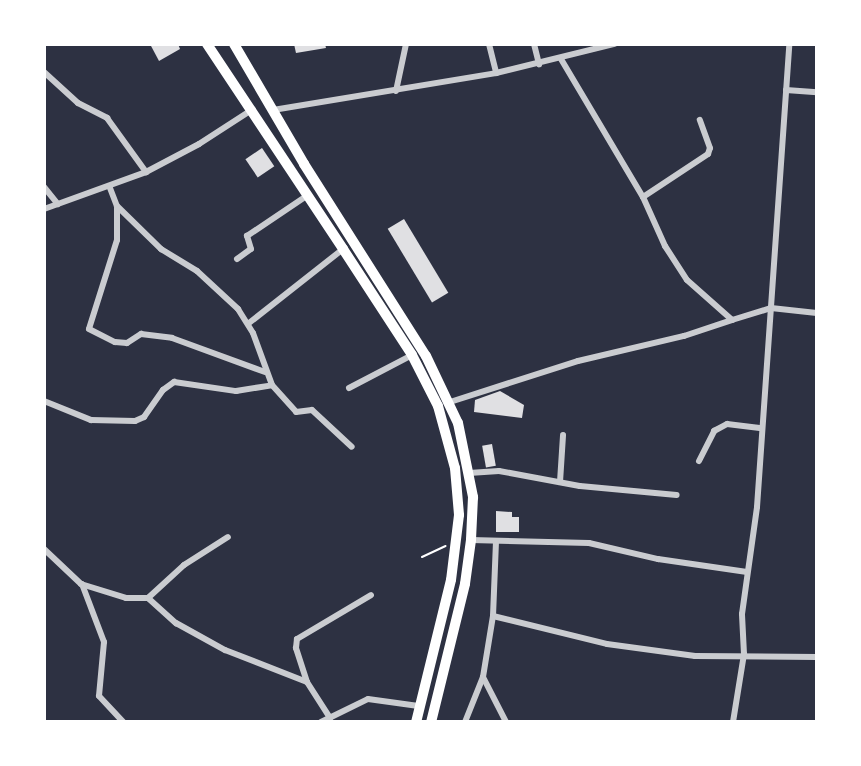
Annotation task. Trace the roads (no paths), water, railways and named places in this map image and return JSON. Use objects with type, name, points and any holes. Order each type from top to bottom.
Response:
[{"type":"highway","points":[[207,44],[253,109],[412,355],[438,406],[448,438],[458,491],[457,545],[416,722]]},
{"type":"highway","points":[[234,44],[426,356],[450,402],[473,497],[471,540],[465,584],[431,722]]},
{"type":"street","points":[[396,91],[406,44]]},
{"type":"street","points":[[489,44],[496,73]]},
{"type":"street","points":[[534,44],[539,64]]},
{"type":"street","points":[[273,110],[496,73],[561,59],[587,48],[614,44]]},
{"type":"street","points":[[733,722],[744,654],[742,614],[762,428],[789,44]]},
{"type":"street","points":[[561,59],[643,197],[675,265],[732,320]]},
{"type":"street","points":[[44,72],[78,103],[107,118],[146,172]]},
{"type":"street","points":[[786,90],[817,92]]},
{"type":"street","points":[[44,209],[110,188],[146,172],[199,144],[253,109]]},
{"type":"street","points":[[643,197],[708,154],[710,148],[700,120]]},
{"type":"street","points":[[44,187],[58,204]]},
{"type":"street","points":[[110,188],[117,206],[117,240],[89,329],[115,342],[127,343],[141,334],[163,336],[265,372]]},
{"type":"street","points":[[237,259],[250,252],[247,236],[308,195]]},
{"type":"street","points":[[117,206],[161,249],[197,271],[249,323],[265,372],[272,385],[296,412],[312,410],[352,447]]},
{"type":"street","points":[[249,323],[343,249]]},
{"type":"street","points":[[450,402],[578,361],[771,308],[817,313]]},
{"type":"street","points":[[349,388],[412,355]]},
{"type":"street","points":[[44,401],[91,420],[135,421],[144,417],[163,390],[174,382],[236,391],[272,385]]},
{"type":"street","points":[[699,461],[714,431],[727,424],[762,428]]},
{"type":"street","points":[[560,482],[563,435]]},
{"type":"street","points":[[469,473],[499,471],[560,482],[677,495]]},
{"type":"street","points":[[148,598],[184,565],[228,537]]},
{"type":"street","points":[[471,540],[589,543],[658,559],[747,572]]},
{"type":"street","points":[[465,722],[483,677],[493,616],[496,542]]},
{"type":"street","points":[[44,549],[81,584],[104,642],[99,696],[123,722]]},
{"type":"street","points":[[81,584],[126,598],[148,598],[176,623],[213,643],[307,682]]},
{"type":"street","points":[[330,718],[307,682],[296,648],[297,639],[371,595]]},
{"type":"street","points":[[493,616],[607,644],[695,656],[744,654],[817,657]]},
{"type":"street","points":[[483,677],[506,722]]},
{"type":"street","points":[[321,722],[368,699],[419,706]]}]
